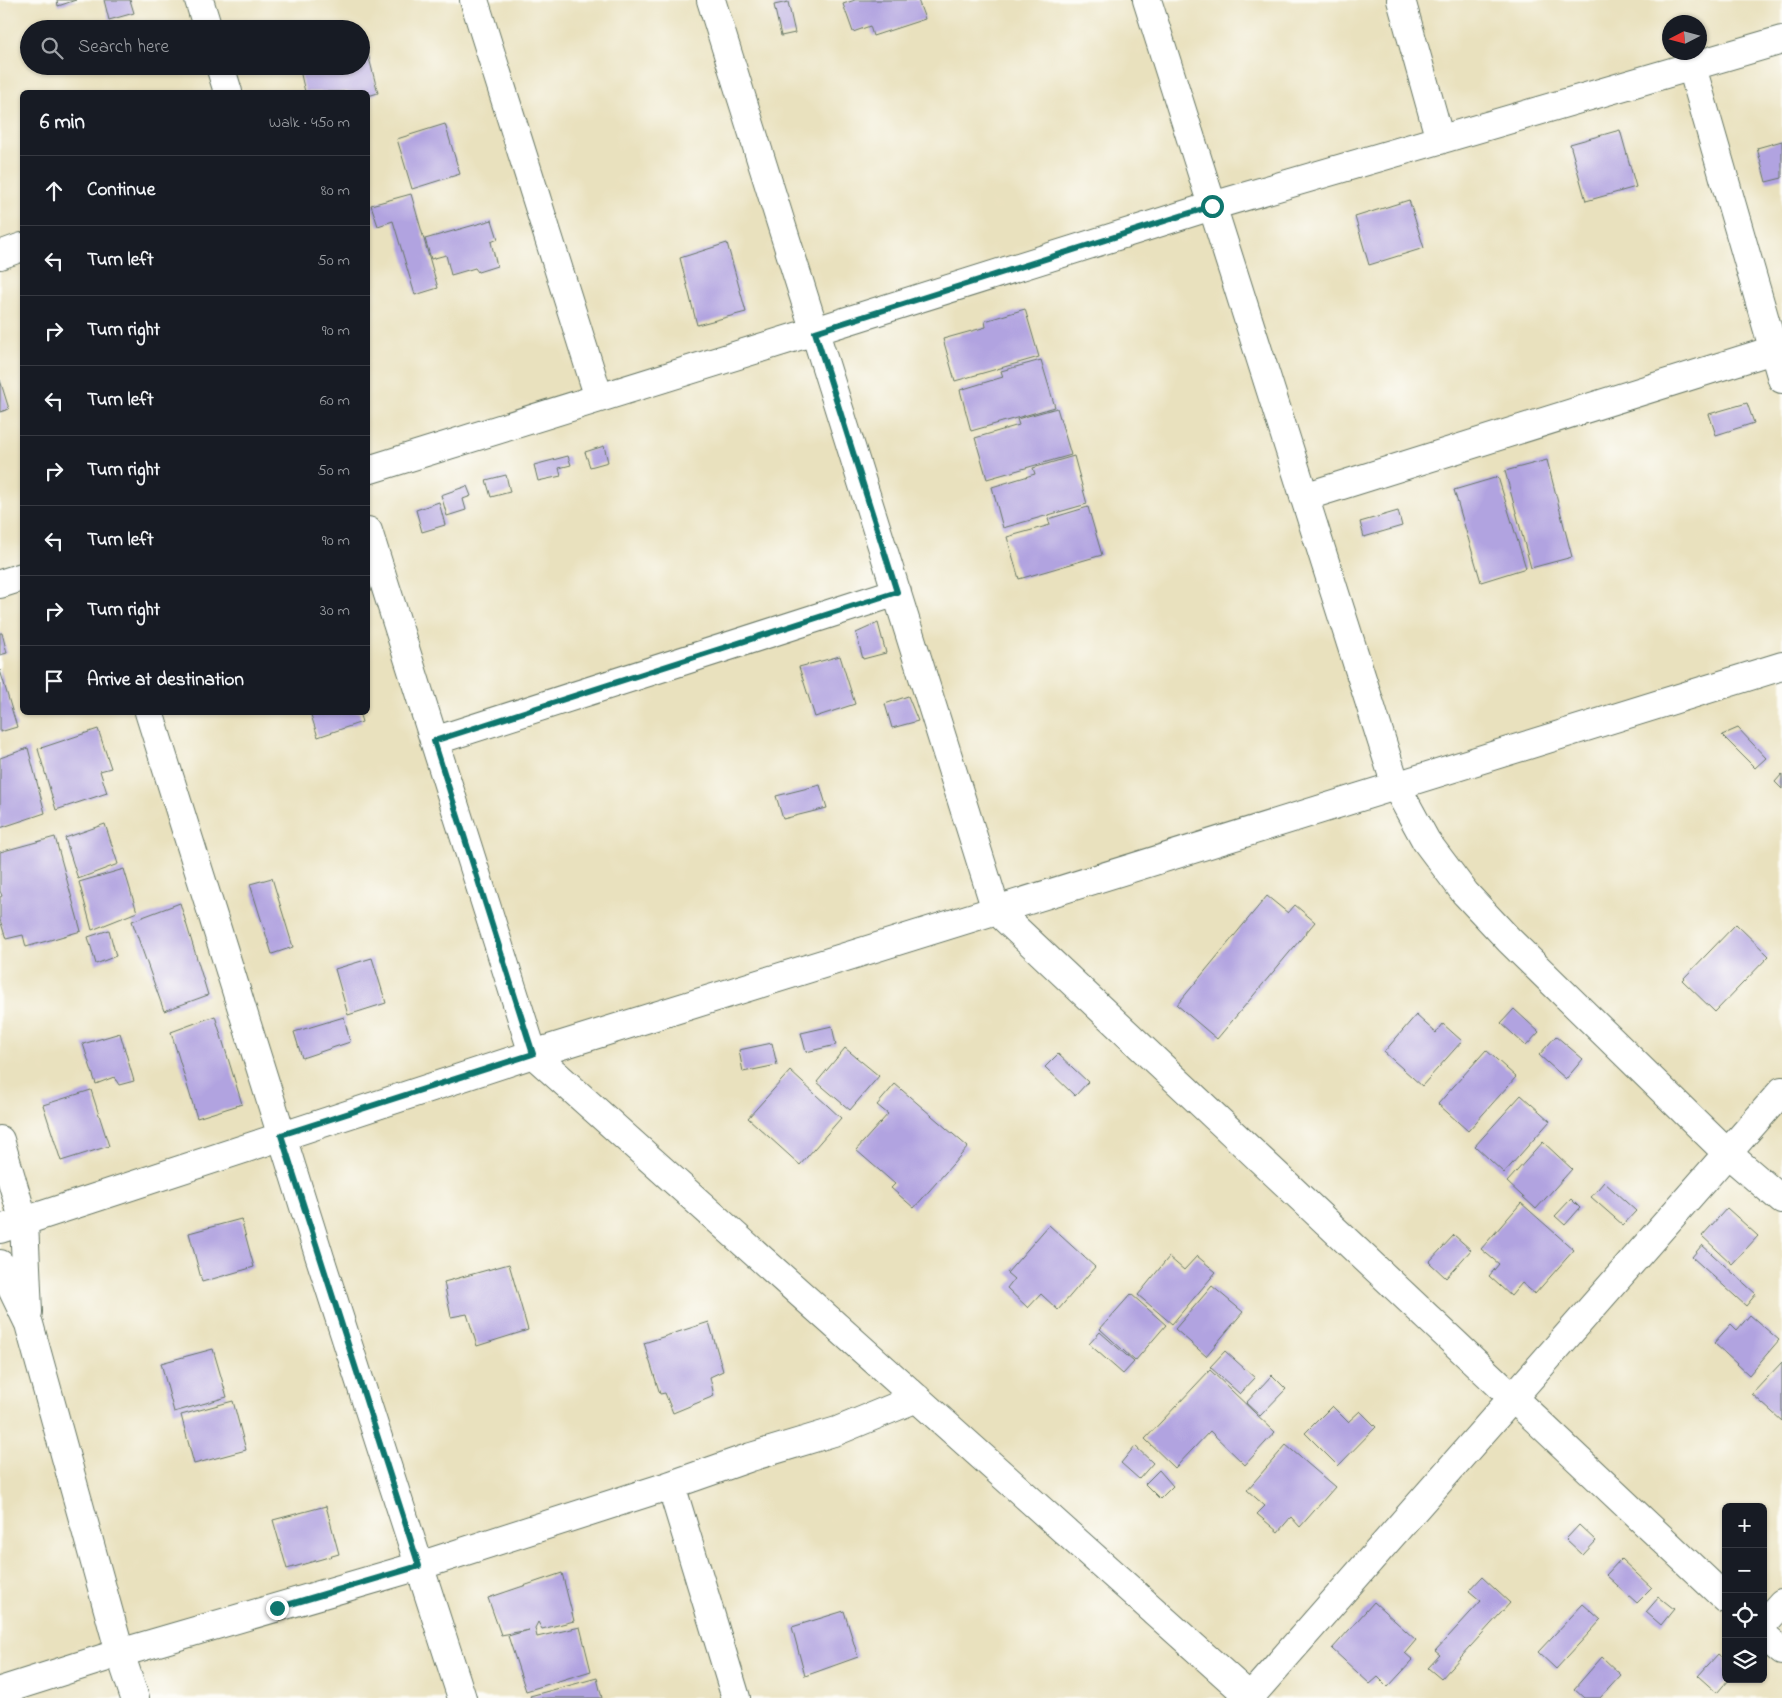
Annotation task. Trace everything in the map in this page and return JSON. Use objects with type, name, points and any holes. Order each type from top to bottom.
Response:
[{"type":"street","points":[[199,0],[205,20]]},
{"type":"street","points":[[474,0],[599,398]]},
{"type":"street","points":[[711,0],[996,910],[1722,1595]]},
{"type":"street","points":[[1147,0],[1396,786],[1426,841],[1465,893],[1509,940],[1727,1153],[1782,1200]]},
{"type":"street","points":[[1401,0],[1440,140]]},
{"type":"street","points":[[370,469],[815,332],[1212,206],[1782,40]]},
{"type":"street","points":[[1692,67],[1782,379]]},
{"type":"street","points":[[223,75],[227,90]]},
{"type":"street","points":[[0,255],[20,248]]},
{"type":"street","points":[[1304,497],[1774,350]]},
{"type":"street","points":[[370,537],[533,1054],[1250,1698],[1782,1090]]},
{"type":"street","points":[[0,584],[20,578]]},
{"type":"street","points":[[434,741],[897,592]]},
{"type":"street","points":[[12,1225],[281,1135],[533,1054],[1782,666]]},
{"type":"street","points":[[150,715],[281,1135],[462,1698]]},
{"type":"street","points":[[0,1140],[29,1324],[120,1653],[135,1698]]},
{"type":"street","points":[[0,1264],[29,1324]]},
{"type":"street","points":[[0,1691],[120,1653],[419,1566],[671,1485],[751,1457],[837,1431],[917,1398]]},
{"type":"street","points":[[671,1485],[736,1698]]},
{"type":"street","points":[[1767,1620],[1782,1603]]},
{"type":"street","points":[[1767,1638],[1782,1651]]},
{"type":"building","points":[[57,0],[76,0],[58,6]]},
{"type":"building","points":[[104,0],[130,0],[134,13],[109,20]]},
{"type":"building","points":[[855,0],[918,0],[925,19],[873,36],[870,26],[853,32],[843,4]]},
{"type":"building","points":[[788,2],[795,33],[781,36],[774,5]]},
{"type":"building","points":[[370,62],[378,93],[370,95],[370,90],[305,90],[301,75],[370,75]]},
{"type":"building","points":[[445,124],[460,174],[412,189],[397,139]]},
{"type":"building","points":[[1620,130],[1636,187],[1586,201],[1570,144]]},
{"type":"building","points":[[1782,141],[1782,178],[1766,182],[1757,148]]},
{"type":"building","points":[[411,194],[438,288],[415,295],[393,221],[378,226],[371,205]]},
{"type":"building","points":[[1409,200],[1424,248],[1369,265],[1355,217]]},
{"type":"building","points":[[492,220],[498,239],[491,242],[497,266],[478,272],[475,268],[451,275],[446,255],[431,259],[425,239]]},
{"type":"building","points":[[727,243],[746,312],[697,325],[680,258]]},
{"type":"building","points":[[1025,309],[1039,357],[955,381],[943,339],[986,327],[985,321]]},
{"type":"building","points":[[1041,360],[1055,407],[971,431],[960,390],[1003,377],[1001,371]]},
{"type":"building","points":[[0,380],[9,409],[0,412]]},
{"type":"building","points":[[1747,403],[1754,423],[1716,435],[1709,414]]},
{"type":"building","points":[[1057,408],[1071,455],[987,479],[975,438],[1019,425],[1017,419]]},
{"type":"building","points":[[604,446],[608,462],[590,467],[585,452]]},
{"type":"building","points":[[568,456],[571,465],[559,468],[561,476],[538,481],[534,465]]},
{"type":"building","points":[[1074,456],[1087,504],[1003,528],[992,487],[1035,474],[1033,468]]},
{"type":"building","points":[[1547,460],[1572,557],[1531,568],[1505,471]]},
{"type":"building","points":[[506,475],[510,492],[491,497],[486,480]]},
{"type":"building","points":[[1498,477],[1526,568],[1481,582],[1454,490]]},
{"type":"building","points":[[467,486],[471,496],[463,499],[466,510],[447,516],[441,495]]},
{"type":"building","points":[[439,502],[445,525],[422,532],[416,510]]},
{"type":"building","points":[[1088,507],[1102,555],[1019,579],[1007,537],[1050,525],[1048,519]]},
{"type":"building","points":[[1398,511],[1402,526],[1364,537],[1360,522]]},
{"type":"building","points":[[878,623],[886,653],[863,659],[856,633]]},
{"type":"building","points":[[0,633],[2,633],[7,653],[0,655]]},
{"type":"building","points":[[840,656],[855,704],[815,717],[799,667]]},
{"type":"building","points":[[0,670],[17,727],[0,732]]},
{"type":"building","points":[[908,696],[918,721],[892,728],[885,704]]},
{"type":"building","points":[[311,715],[360,715],[362,722],[318,737]]},
{"type":"building","points":[[1738,728],[1766,758],[1755,768],[1722,735]]},
{"type":"building","points":[[98,729],[111,768],[100,771],[107,793],[56,810],[38,749]]},
{"type":"building","points":[[28,748],[45,813],[0,828],[0,758]]},
{"type":"building","points":[[1782,774],[1782,789],[1775,782]]},
{"type":"building","points":[[820,785],[827,808],[783,819],[776,796]]},
{"type":"building","points":[[105,824],[118,864],[78,879],[65,838]]},
{"type":"building","points":[[55,837],[81,931],[26,947],[23,935],[6,939],[0,920],[0,897],[2,896],[0,891],[0,852]]},
{"type":"building","points":[[124,869],[137,912],[92,930],[79,882]]},
{"type":"building","points":[[272,878],[293,947],[272,954],[250,884]]},
{"type":"building","points":[[1267,896],[1288,913],[1295,905],[1315,922],[1217,1039],[1177,1005]]},
{"type":"building","points":[[180,903],[208,995],[164,1011],[132,921]]},
{"type":"building","points":[[1736,924],[1769,956],[1715,1012],[1682,980]]},
{"type":"building","points":[[109,930],[116,956],[96,964],[88,937]]},
{"type":"building","points":[[372,958],[386,1003],[348,1015],[335,969]]},
{"type":"building","points":[[1514,1009],[1539,1032],[1526,1046],[1501,1023]]},
{"type":"building","points":[[1416,1015],[1436,1033],[1443,1024],[1462,1041],[1422,1086],[1384,1052]]},
{"type":"building","points":[[215,1016],[242,1104],[197,1118],[171,1032]]},
{"type":"building","points":[[344,1017],[350,1042],[302,1058],[294,1032]]},
{"type":"building","points":[[832,1026],[836,1045],[806,1052],[801,1033]]},
{"type":"building","points":[[120,1033],[134,1081],[119,1085],[114,1077],[96,1084],[83,1044]]},
{"type":"building","points":[[1556,1036],[1583,1059],[1566,1079],[1539,1055]]},
{"type":"building","points":[[772,1043],[777,1065],[743,1072],[739,1050]]},
{"type":"building","points":[[845,1048],[879,1076],[850,1110],[817,1082]]},
{"type":"building","points":[[1486,1050],[1516,1077],[1468,1131],[1438,1104]]},
{"type":"building","points":[[1058,1054],[1088,1082],[1075,1096],[1045,1067]]},
{"type":"building","points":[[790,1071],[841,1118],[800,1165],[748,1118]]},
{"type":"building","points":[[895,1084],[968,1147],[914,1208],[891,1188],[895,1184],[856,1150],[888,1114],[877,1105]]},
{"type":"building","points":[[91,1090],[109,1146],[61,1161],[43,1105]]},
{"type":"building","points":[[1521,1095],[1550,1121],[1504,1173],[1475,1146]]},
{"type":"building","points":[[1543,1142],[1572,1169],[1536,1209],[1507,1182]]},
{"type":"building","points":[[1604,1182],[1636,1211],[1623,1225],[1591,1197]]},
{"type":"building","points":[[1571,1199],[1580,1208],[1565,1225],[1555,1216]]},
{"type":"building","points":[[1521,1203],[1574,1250],[1535,1294],[1522,1283],[1511,1296],[1489,1276],[1499,1264],[1481,1249]]},
{"type":"building","points":[[1727,1208],[1758,1236],[1732,1264],[1702,1236]]},
{"type":"building","points":[[241,1219],[254,1267],[202,1282],[189,1233]]},
{"type":"building","points":[[1049,1225],[1095,1267],[1058,1310],[1041,1294],[1028,1308],[1007,1288],[1014,1279],[1007,1273]]},
{"type":"building","points":[[1454,1235],[1471,1250],[1446,1278],[1429,1262]]},
{"type":"building","points":[[1702,1245],[1756,1294],[1746,1306],[1692,1257]]},
{"type":"building","points":[[1197,1256],[1216,1272],[1172,1324],[1138,1295],[1169,1257],[1184,1270]]},
{"type":"building","points":[[509,1264],[528,1330],[477,1346],[467,1314],[451,1317],[444,1282]]},
{"type":"building","points":[[1212,1286],[1243,1312],[1206,1356],[1175,1329]]},
{"type":"building","points":[[1131,1294],[1166,1325],[1135,1361],[1100,1329]]},
{"type":"building","points":[[1750,1315],[1779,1340],[1749,1375],[1714,1343],[1731,1324],[1737,1330]]},
{"type":"building","points":[[709,1322],[723,1371],[710,1377],[714,1396],[673,1413],[665,1393],[660,1394],[644,1343]]},
{"type":"building","points":[[1100,1332],[1134,1362],[1123,1374],[1089,1344]]},
{"type":"building","points":[[213,1349],[227,1397],[174,1412],[161,1363]]},
{"type":"building","points":[[1225,1351],[1255,1378],[1240,1394],[1210,1367]]},
{"type":"building","points":[[1782,1362],[1782,1421],[1752,1394]]},
{"type":"building","points":[[1210,1370],[1275,1432],[1245,1465],[1210,1431],[1175,1468],[1145,1439]]},
{"type":"building","points":[[1272,1375],[1286,1389],[1260,1416],[1246,1403]]},
{"type":"building","points":[[233,1401],[246,1450],[194,1464],[181,1415]]},
{"type":"building","points":[[1332,1406],[1348,1422],[1360,1411],[1376,1427],[1338,1466],[1305,1433]]},
{"type":"building","points":[[1286,1445],[1335,1487],[1300,1527],[1291,1517],[1278,1532],[1257,1514],[1265,1506],[1247,1490]]},
{"type":"building","points":[[1135,1446],[1153,1463],[1139,1479],[1121,1463]]},
{"type":"building","points":[[1159,1470],[1173,1486],[1160,1499],[1145,1484]]},
{"type":"building","points":[[326,1506],[339,1554],[287,1569],[273,1520]]},
{"type":"building","points":[[1579,1525],[1596,1541],[1583,1555],[1566,1539]]},
{"type":"building","points":[[1621,1559],[1652,1588],[1637,1603],[1606,1575]]},
{"type":"building","points":[[562,1573],[574,1621],[542,1629],[538,1622],[535,1628],[537,1637],[580,1627],[591,1671],[526,1691],[508,1636],[529,1630],[501,1635],[488,1598]]},
{"type":"building","points":[[1482,1577],[1510,1603],[1441,1679],[1428,1668],[1440,1655],[1435,1651],[1481,1601],[1469,1591]]},
{"type":"building","points":[[1659,1597],[1674,1609],[1661,1625],[1646,1612]]},
{"type":"building","points":[[1374,1602],[1416,1640],[1405,1653],[1413,1660],[1388,1687],[1378,1677],[1370,1684],[1332,1649]]},
{"type":"building","points":[[1583,1604],[1601,1620],[1556,1669],[1538,1652]]},
{"type":"building","points":[[844,1611],[858,1657],[805,1676],[792,1627]]},
{"type":"building","points":[[1718,1654],[1722,1658],[1722,1683],[1726,1683],[1717,1693],[1698,1676]]},
{"type":"building","points":[[1602,1657],[1621,1675],[1600,1698],[1584,1698],[1574,1689]]},
{"type":"building","points":[[597,1678],[602,1698],[531,1698],[530,1696]]},
{"type":"route","points":[[277,1608],[419,1566],[281,1135],[533,1054],[434,741],[897,592],[815,332],[1212,206]]}]
